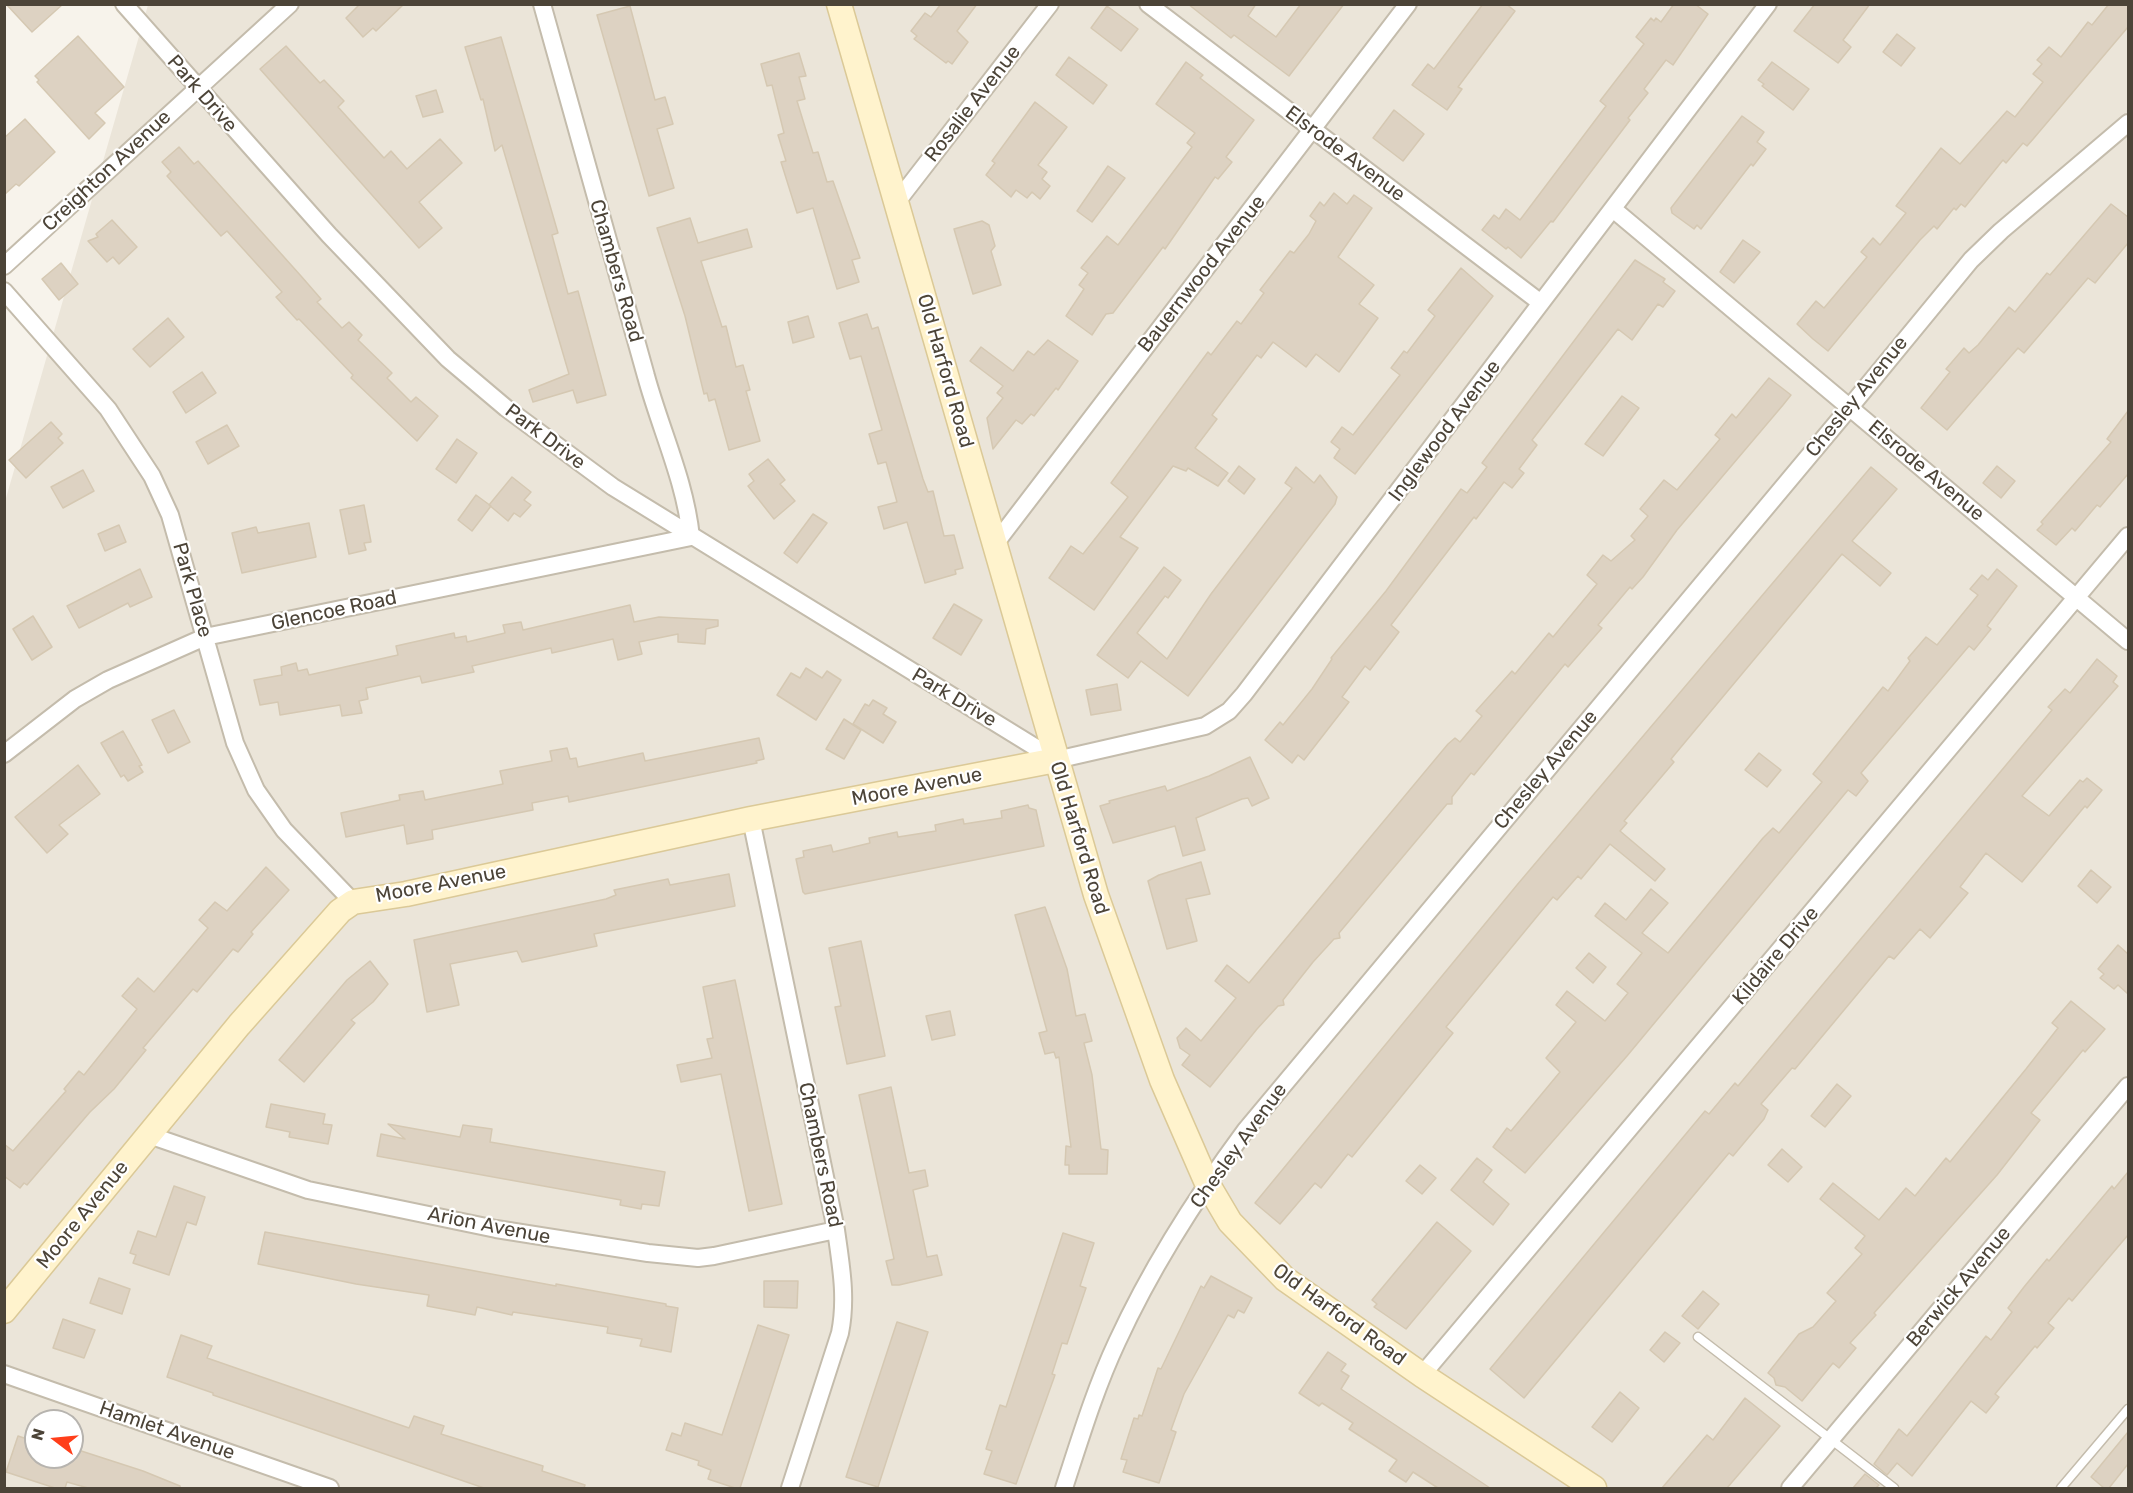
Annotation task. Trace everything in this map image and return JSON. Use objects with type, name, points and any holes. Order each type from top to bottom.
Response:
[{"type":"street","name":"Park Drive","points":[[124,4],[329,236],[448,359],[565,453],[612,487],[1056,760]]},
{"type":"street","name":"Creighton Avenue","points":[[4,266],[290,4]]},
{"type":"street","name":"Chambers Road","points":[[542,4],[648,382],[683,485],[691,537]]},
{"type":"street","name":"Old Harford Road","points":[[839,4],[1056,760],[1115,952],[1162,1080],[1207,1183],[1230,1222],[1285,1279],[1422,1375],[1594,1488]]},
{"type":"street","name":"Rosalie Avenue","points":[[896,203],[1050,4]]},
{"type":"street","name":"Elsrode Avenue","points":[[1148,4],[1541,303]]},
{"type":"street","name":"Bauernwood Avenue","points":[[995,544],[1408,4]]},
{"type":"street","name":"Inglewood Avenue","points":[[1056,760],[1205,726],[1228,711],[1244,694],[1768,4]]},
{"type":"street","name":"Chesley Avenue","points":[[1064,1488],[1117,1341],[1207,1183],[1245,1131],[1971,260],[2001,231],[2128,123]]},
{"type":"street","name":"Elsrode Avenue","points":[[1613,209],[2128,641]]},
{"type":"street","name":"Park Place","points":[[4,291],[108,409],[152,476],[170,515],[235,743],[256,790],[284,830],[353,902]]},
{"type":"street","name":"Kildaire Drive","points":[[1422,1375],[2128,536]]},
{"type":"street","name":"Glencoe Road","points":[[4,754],[75,699],[108,680],[205,637],[691,537]]},
{"type":"street","name":"Moore Avenue","points":[[4,1311],[247,1017],[334,917],[353,902],[406,894],[751,819],[1056,760]]},
{"type":"street","name":"Chambers Road","points":[[751,819],[836,1230],[844,1286],[844,1312],[790,1488]]},
{"type":"street","name":"Berwick Avenue","points":[[1790,1488],[2128,1086]]},
{"type":"street","name":"Arion Avenue","points":[[148,1135],[308,1190],[496,1229],[648,1254],[698,1258],[714,1256],[836,1230]]},
{"type":"street","name":"Hamlet Avenue","points":[[4,1374],[330,1488]]},
{"type":"lane","points":[[1698,1337],[1894,1488]]},
{"type":"lane","points":[[2061,1488],[2128,1409]]},
{"type":"shaded area","points":[[148,5],[2128,5],[2128,1488],[5,1488],[4,505]]},
{"type":"building","points":[[6,4],[63,4],[32,32]]},
{"type":"building","points":[[360,4],[404,4],[376,31],[373,28],[363,37],[346,18]]},
{"type":"building","points":[[941,4],[977,4],[957,31],[968,42],[952,64],[948,61],[946,63],[914,39],[917,36],[911,31],[925,13],[931,17]]},
{"type":"building","points":[[1188,4],[1256,4],[1248,16],[1276,37],[1301,4],[1344,4],[1289,76],[1234,35],[1231,38]]},
{"type":"building","points":[[1483,4],[1506,4],[1515,11],[1458,87],[1462,89],[1447,110],[1412,85],[1428,64],[1434,69]]},
{"type":"building","points":[[1674,4],[1695,4],[1708,14],[1673,65],[1666,60],[1644,89],[1648,93],[1628,118],[1630,120],[1553,222],[1551,221],[1521,258],[1508,247],[1506,249],[1482,230],[1494,215],[1499,219],[1506,209],[1520,220],[1606,106],[1600,101],[1644,44],[1636,37],[1651,18],[1654,21],[1656,18],[1661,22]]},
{"type":"building","points":[[1815,4],[1870,4],[1843,40],[1851,47],[1838,63],[1794,31]]},
{"type":"building","points":[[2109,4],[2128,4],[2128,27],[2027,146],[2023,143],[2006,163],[2003,160],[1965,207],[1961,204],[1956,210],[1954,208],[1937,229],[1934,226],[1920,240],[1828,351],[1813,339],[1797,324],[1816,301],[1824,308],[1867,257],[1861,252],[1873,238],[1880,245],[1906,213],[1896,206],[1941,148],[1960,164],[2007,111],[2015,117],[2043,82],[2033,74],[2042,64],[2037,60],[2049,47],[2061,57],[2088,22],[2092,25]]},
{"type":"building","points":[[630,6],[655,100],[665,97],[673,124],[657,129],[674,188],[649,196],[597,15]]},
{"type":"building","points":[[1107,6],[1138,29],[1121,51],[1091,28]]},
{"type":"building","points":[[1897,34],[1915,48],[1901,66],[1883,52]]},
{"type":"building","points":[[78,36],[124,87],[95,113],[105,123],[89,139],[37,82],[39,80],[35,76]]},
{"type":"building","points":[[501,37],[558,233],[552,235],[568,294],[578,291],[606,395],[577,403],[573,390],[533,402],[529,390],[569,374],[502,145],[495,151],[483,99],[481,100],[465,47]]},
{"type":"building","points":[[286,46],[320,83],[324,80],[344,101],[338,107],[384,158],[391,151],[407,169],[440,139],[462,163],[419,202],[442,228],[419,248],[260,69]]},
{"type":"building","points":[[799,53],[806,76],[799,77],[805,99],[797,101],[813,153],[818,152],[827,182],[833,181],[860,258],[852,260],[859,282],[837,289],[813,208],[797,213],[781,162],[786,161],[778,135],[784,133],[772,85],[767,86],[761,64]]},
{"type":"building","points":[[1069,57],[1107,85],[1093,104],[1056,75]]},
{"type":"building","points":[[1186,62],[1203,75],[1200,78],[1254,120],[1226,157],[1232,162],[1218,179],[1215,177],[1165,249],[1163,247],[1113,313],[1106,314],[1092,335],[1066,316],[1084,289],[1079,285],[1088,273],[1081,268],[1107,236],[1118,245],[1192,147],[1187,143],[1195,133],[1156,104]]},
{"type":"building","points":[[1772,62],[1809,89],[1793,110],[1762,86],[1764,84],[1758,80]]},
{"type":"building","points":[[436,90],[443,112],[423,117],[416,96]]},
{"type":"building","points":[[1035,102],[1067,127],[1038,165],[1047,172],[1042,179],[1050,186],[1040,199],[1032,192],[1027,198],[1016,190],[1011,197],[986,175],[995,163],[992,161]]},
{"type":"building","points":[[1394,110],[1424,134],[1403,161],[1373,138]]},
{"type":"building","points":[[1742,116],[1764,132],[1757,142],[1766,149],[1753,166],[1751,164],[1701,229],[1697,225],[1694,229],[1672,213],[1671,208]]},
{"type":"building","points":[[25,119],[55,152],[19,186],[16,184],[4,195],[4,138]]},
{"type":"building","points":[[179,147],[194,164],[198,161],[321,299],[317,302],[342,328],[349,322],[362,335],[358,340],[392,373],[387,378],[411,402],[416,397],[438,416],[417,441],[351,378],[353,375],[276,297],[282,292],[227,231],[221,236],[167,176],[171,172],[162,162]]},
{"type":"building","points":[[1108,166],[1125,178],[1092,222],[1077,211]]},
{"type":"building","points":[[1334,193],[1347,204],[1354,195],[1372,208],[1338,257],[1374,285],[1359,304],[1378,318],[1339,372],[1316,354],[1306,367],[1273,342],[1261,358],[1257,355],[1212,415],[1217,419],[1195,448],[1228,473],[1218,486],[1188,468],[1186,471],[1173,466],[1120,537],[1138,548],[1094,610],[1049,578],[1071,546],[1083,554],[1128,497],[1111,483],[1208,352],[1211,355],[1237,321],[1241,324],[1264,293],[1260,290],[1290,251],[1294,253],[1309,234],[1316,221],[1310,216],[1320,202],[1324,206]]},
{"type":"building","points":[[2111,204],[2128,217],[2128,243],[2095,283],[2088,278],[2024,353],[2018,348],[1947,430],[1921,408],[1950,372],[1946,369],[1964,348],[1969,353],[1978,345],[2009,307],[2015,312],[2047,273],[2050,275]]},
{"type":"building","points":[[690,218],[698,243],[747,229],[752,247],[701,261],[722,327],[726,326],[736,367],[743,365],[750,390],[746,391],[760,441],[729,450],[715,399],[709,401],[707,393],[704,394],[685,316],[657,228]]},
{"type":"building","points":[[112,220],[137,247],[119,264],[113,257],[107,262],[88,241],[98,237],[96,234]]},
{"type":"building","points":[[982,221],[989,225],[995,246],[991,251],[1001,285],[973,294],[954,229]]},
{"type":"building","points":[[1743,240],[1760,252],[1734,283],[1720,272]]},
{"type":"building","points":[[1635,260],[1665,279],[1663,282],[1675,291],[1663,307],[1658,304],[1632,340],[1618,329],[1532,440],[1537,445],[1519,469],[1524,473],[1512,488],[1504,482],[1476,519],[1474,517],[1391,625],[1399,632],[1370,670],[1365,666],[1342,697],[1349,702],[1304,760],[1298,755],[1292,763],[1265,740],[1280,722],[1283,725],[1312,689],[1331,658],[1386,591],[1461,489],[1467,493],[1487,467],[1482,463]]},
{"type":"building","points":[[61,263],[78,284],[59,300],[42,279]]},
{"type":"building","points":[[1461,268],[1493,296],[1355,474],[1334,458],[1340,449],[1331,442],[1342,427],[1353,435],[1400,375],[1391,368],[1404,351],[1407,353],[1435,316],[1428,310]]},
{"type":"building","points":[[867,314],[872,329],[878,327],[923,479],[928,492],[933,491],[944,536],[954,535],[963,568],[955,570],[956,574],[925,583],[907,522],[884,529],[878,507],[897,502],[886,462],[878,464],[869,434],[882,430],[861,356],[850,359],[839,323]]},
{"type":"building","points":[[808,316],[814,337],[793,343],[788,322]]},
{"type":"building","points":[[168,318],[184,337],[150,367],[133,349]]},
{"type":"building","points":[[1048,340],[1078,361],[1058,390],[1056,388],[1034,416],[1031,414],[1022,424],[1016,420],[993,449],[987,418],[1003,398],[997,393],[1003,386],[970,361],[981,347],[1013,371],[1028,351],[1034,355]]},
{"type":"building","points":[[202,372],[216,393],[186,413],[173,392]]},
{"type":"building","points":[[1769,378],[1791,395],[1677,530],[1643,577],[1632,589],[1630,587],[1598,625],[1602,628],[1568,667],[1565,664],[1474,775],[1471,773],[1452,797],[1452,804],[1447,804],[1339,933],[1340,938],[1334,939],[1313,962],[1283,1000],[1284,1005],[1278,1006],[1257,1029],[1210,1087],[1182,1065],[1190,1055],[1180,1048],[1177,1038],[1186,1028],[1201,1041],[1236,998],[1215,981],[1227,965],[1249,983],[1448,744],[1455,738],[1460,742],[1482,716],[1476,711],[1512,671],[1515,674],[1549,633],[1553,637],[1597,584],[1587,575],[1603,555],[1611,561],[1635,540],[1631,536],[1648,516],[1640,509],[1664,480],[1677,490],[1720,439],[1715,435],[1732,414],[1736,418]]},
{"type":"building","points":[[1622,396],[1639,408],[1603,456],[1585,444]]},
{"type":"building","points":[[2128,411],[2128,474],[2100,507],[2097,505],[2075,531],[2072,528],[2056,545],[2037,530],[2043,524],[2041,522],[2111,442],[2107,439]]},
{"type":"building","points":[[51,422],[62,434],[58,438],[63,443],[26,478],[9,460]]},
{"type":"building","points":[[227,425],[239,446],[208,464],[196,442]]},
{"type":"building","points":[[457,439],[477,453],[456,483],[436,469]]},
{"type":"building","points":[[768,459],[785,480],[780,484],[795,501],[774,519],[748,486],[754,481],[749,474]]},
{"type":"building","points":[[1239,466],[1255,479],[1244,494],[1228,481]]},
{"type":"building","points":[[1997,466],[2015,481],[2001,498],[1983,483]]},
{"type":"building","points":[[1296,467],[1314,483],[1320,475],[1337,497],[1335,504],[1188,696],[1141,661],[1128,678],[1097,655],[1164,567],[1181,580],[1168,598],[1165,596],[1137,633],[1167,659],[1211,594],[1292,488],[1285,483]]},
{"type":"building","points":[[1871,467],[1897,489],[1852,541],[1891,573],[1880,586],[1842,554],[1671,759],[1674,762],[1624,821],[1627,823],[1620,831],[1665,869],[1655,881],[1610,844],[1581,879],[1578,876],[1557,900],[1553,897],[1446,1027],[1453,1033],[1352,1157],[1348,1154],[1321,1188],[1315,1183],[1280,1224],[1255,1203],[1517,885]]},
{"type":"building","points":[[83,470],[94,491],[63,508],[51,487]]},
{"type":"building","points":[[512,477],[531,492],[524,500],[531,505],[520,517],[514,513],[508,521],[489,505]]},
{"type":"building","points":[[476,495],[491,506],[472,531],[458,520]]},
{"type":"building","points":[[364,505],[371,542],[364,543],[366,550],[349,554],[340,510]]},
{"type":"building","points":[[813,514],[827,523],[797,563],[784,553]]},
{"type":"building","points":[[309,523],[316,557],[242,573],[232,533],[256,527],[258,533]]},
{"type":"building","points":[[119,525],[126,542],[105,551],[98,534]]},
{"type":"building","points":[[140,569],[152,597],[130,607],[128,603],[79,628],[67,606]]},
{"type":"building","points":[[1997,569],[2017,586],[1987,626],[1991,629],[1974,650],[1969,646],[1861,773],[1868,781],[1856,796],[1848,790],[1627,1056],[1525,1173],[1493,1147],[1507,1128],[1511,1131],[1560,1072],[1546,1058],[1576,1022],[1556,1005],[1567,991],[1605,1021],[1628,993],[1617,984],[1642,953],[1595,916],[1605,903],[1626,920],[1651,889],[1668,903],[1642,933],[1668,953],[1763,838],[1773,828],[1779,833],[1822,782],[1813,774],[1883,687],[1888,691],[1910,661],[1908,658],[1926,637],[1937,645],[1978,595],[1970,589],[1982,575],[1988,580]]},
{"type":"building","points":[[954,604],[982,620],[961,655],[933,638]]},
{"type":"building","points":[[630,605],[634,622],[659,617],[718,620],[718,626],[706,629],[705,644],[678,642],[678,634],[639,642],[642,654],[618,660],[613,639],[552,653],[551,648],[472,666],[474,672],[422,683],[420,676],[366,688],[368,699],[359,701],[362,713],[342,716],[340,705],[280,715],[278,702],[260,705],[254,680],[282,675],[281,667],[296,663],[298,671],[307,669],[309,675],[398,655],[396,646],[454,633],[455,638],[466,636],[467,642],[505,633],[503,625],[521,622],[523,630]]},
{"type":"building","points":[[33,616],[52,647],[32,660],[13,629]]},
{"type":"building","points":[[2097,659],[2117,676],[2113,682],[2118,686],[2022,796],[2049,816],[2080,780],[2083,782],[2087,778],[2102,790],[2087,808],[2085,806],[2022,882],[1986,853],[1960,887],[1968,893],[1930,938],[1920,929],[1894,959],[1889,956],[1795,1069],[1792,1068],[1761,1104],[1768,1110],[1764,1119],[1733,1156],[1729,1153],[1524,1398],[1490,1369],[1705,1111],[1709,1114],[1735,1083],[1738,1086],[2052,710],[2048,707],[2065,689],[2070,693]]},
{"type":"building","points":[[806,668],[822,678],[827,671],[841,680],[816,720],[777,695],[791,673],[800,678]]},
{"type":"building","points":[[1117,684],[1121,710],[1091,715],[1086,690]]},
{"type":"building","points":[[873,700],[887,708],[883,714],[896,722],[883,743],[853,724],[865,704],[869,706]]},
{"type":"building","points":[[174,710],[190,742],[168,753],[152,720]]},
{"type":"building","points":[[844,719],[861,730],[844,759],[826,749]]},
{"type":"building","points":[[123,731],[142,765],[139,766],[143,772],[128,781],[124,775],[121,777],[101,743]]},
{"type":"building","points":[[759,738],[764,759],[756,761],[757,763],[569,802],[568,796],[532,803],[533,810],[432,830],[433,839],[407,844],[404,825],[346,837],[341,813],[400,800],[399,795],[423,791],[425,800],[503,784],[500,771],[552,761],[550,751],[567,748],[570,759],[576,758],[578,767],[643,753],[645,761]]},
{"type":"building","points":[[1759,753],[1781,770],[1767,787],[1745,770]]},
{"type":"building","points":[[1250,757],[1269,798],[1252,806],[1248,798],[1242,799],[1196,818],[1205,850],[1183,856],[1175,826],[1113,843],[1100,806],[1110,803],[1109,801],[1165,786],[1167,791],[1209,776]]},
{"type":"building","points":[[78,765],[100,794],[59,825],[68,834],[47,853],[15,817]]},
{"type":"building","points":[[1028,805],[1029,808],[1036,810],[1044,846],[805,894],[803,892],[796,859],[804,857],[803,851],[831,845],[833,852],[870,843],[869,838],[897,832],[898,837],[936,831],[935,825],[963,819],[964,824],[1002,818],[1001,811]]},
{"type":"building","points":[[1201,862],[1210,894],[1186,899],[1197,941],[1167,949],[1148,881],[1159,875]]},
{"type":"building","points":[[266,867],[289,890],[251,932],[253,934],[238,952],[233,949],[197,992],[193,989],[143,1048],[146,1050],[114,1089],[90,1112],[27,1185],[24,1183],[20,1188],[4,1176],[4,1144],[13,1151],[66,1091],[64,1089],[79,1071],[84,1075],[137,1009],[122,996],[138,978],[154,992],[208,928],[199,920],[215,902],[227,911]]},
{"type":"building","points":[[2091,870],[2111,887],[2097,903],[2078,886]]},
{"type":"building","points":[[729,874],[735,906],[594,934],[597,946],[522,962],[517,951],[450,964],[459,1005],[427,1012],[414,940],[606,899],[616,895],[614,890],[668,879],[670,885]]},
{"type":"building","points":[[1045,907],[1067,969],[1076,1016],[1085,1014],[1092,1041],[1084,1043],[1092,1075],[1101,1149],[1108,1150],[1107,1174],[1069,1174],[1069,1165],[1065,1165],[1066,1146],[1071,1147],[1059,1057],[1056,1058],[1054,1052],[1045,1054],[1039,1033],[1047,1031],[1015,915]]},
{"type":"building","points":[[861,941],[885,1056],[847,1064],[835,1007],[841,1006],[829,948]]},
{"type":"building","points":[[2118,945],[2128,954],[2128,994],[2118,985],[2114,989],[2100,978],[2104,974],[2098,969]]},
{"type":"building","points":[[1589,953],[1606,967],[1593,983],[1576,968]]},
{"type":"building","points":[[370,961],[388,984],[373,1002],[351,1020],[355,1023],[304,1082],[279,1060],[347,980]]},
{"type":"building","points":[[735,980],[782,1204],[749,1211],[721,1074],[681,1082],[677,1065],[712,1058],[707,1039],[713,1038],[703,987]]},
{"type":"building","points":[[2071,1001],[2105,1029],[2085,1052],[2083,1050],[2031,1113],[2040,1120],[1997,1175],[1874,1313],[1876,1315],[1850,1343],[1856,1348],[1839,1368],[1833,1363],[1802,1401],[1785,1387],[1776,1385],[1774,1378],[1768,1373],[1799,1334],[1813,1327],[1836,1301],[1827,1293],[1862,1254],[1855,1248],[1865,1236],[1820,1199],[1833,1183],[1879,1220],[1906,1188],[1915,1196],[1946,1158],[1950,1162],[2026,1069],[2058,1028],[2052,1023]]},
{"type":"building","points":[[950,1011],[955,1035],[932,1040],[926,1016]]},
{"type":"building","points":[[1837,1084],[1851,1096],[1825,1127],[1811,1116]]},
{"type":"building","points":[[891,1087],[909,1173],[925,1170],[928,1186],[913,1190],[927,1257],[937,1255],[942,1275],[899,1285],[892,1285],[886,1261],[894,1259],[859,1095]]},
{"type":"building","points":[[271,1104],[325,1114],[323,1124],[332,1125],[328,1144],[289,1137],[290,1132],[266,1127]]},
{"type":"building","points":[[388,1124],[460,1137],[463,1125],[492,1129],[490,1142],[665,1172],[659,1206],[642,1204],[641,1209],[620,1205],[621,1200],[377,1156],[381,1134],[405,1139]]},
{"type":"building","points":[[1782,1149],[1802,1167],[1788,1182],[1768,1165]]},
{"type":"building","points":[[1477,1158],[1492,1170],[1483,1182],[1509,1204],[1493,1225],[1451,1190]]},
{"type":"building","points":[[1420,1165],[1436,1178],[1422,1194],[1406,1181]]},
{"type":"building","points":[[2128,1172],[2128,1235],[2072,1301],[2069,1298],[2048,1323],[2054,1328],[2037,1348],[2035,1346],[1995,1394],[1999,1397],[1986,1413],[1971,1401],[1912,1476],[1897,1463],[1887,1475],[1874,1464],[1899,1429],[1907,1436],[1986,1336],[1991,1340],[2012,1312],[2008,1308],[2047,1259],[2049,1261],[2112,1186],[2114,1189]]},
{"type":"building","points":[[174,1186],[205,1197],[196,1225],[187,1222],[169,1275],[133,1263],[136,1255],[130,1253],[138,1231],[156,1237]]},
{"type":"building","points":[[1437,1222],[1471,1251],[1406,1329],[1374,1307],[1377,1304],[1372,1300]]},
{"type":"building","points":[[265,1232],[666,1304],[666,1306],[678,1308],[671,1352],[640,1346],[642,1339],[607,1333],[608,1327],[513,1312],[512,1315],[477,1307],[475,1315],[427,1306],[429,1295],[356,1284],[258,1264]]},
{"type":"building","points":[[1063,1233],[1094,1243],[1080,1286],[1086,1288],[1067,1344],[1062,1343],[1052,1374],[1055,1375],[1016,1484],[984,1474],[992,1451],[986,1449],[1000,1405],[1006,1407]]},
{"type":"building","points":[[1211,1276],[1252,1298],[1244,1313],[1238,1310],[1234,1318],[1228,1315],[1184,1394],[1171,1430],[1176,1432],[1159,1483],[1123,1472],[1127,1460],[1121,1459],[1134,1418],[1138,1419],[1139,1415],[1142,1416],[1158,1368],[1161,1369],[1201,1286],[1204,1288]]},
{"type":"building","points":[[99,1278],[130,1289],[122,1314],[90,1303]]},
{"type":"building","points":[[764,1281],[798,1281],[797,1308],[764,1307]]},
{"type":"building","points":[[1703,1291],[1719,1304],[1698,1329],[1682,1316]]},
{"type":"building","points":[[63,1319],[95,1330],[84,1358],[53,1348]]},
{"type":"building","points":[[897,1322],[928,1332],[878,1487],[846,1477]]},
{"type":"building","points":[[758,1325],[789,1335],[740,1488],[735,1488],[708,1479],[711,1470],[698,1465],[699,1461],[666,1450],[672,1433],[681,1436],[685,1423],[722,1435]]},
{"type":"building","points":[[1665,1332],[1680,1343],[1664,1362],[1650,1350]]},
{"type":"building","points":[[181,1335],[212,1346],[207,1358],[409,1428],[414,1416],[444,1426],[441,1434],[543,1466],[542,1471],[585,1485],[584,1488],[484,1488],[213,1395],[213,1393],[167,1377]]},
{"type":"building","points":[[1328,1352],[1346,1364],[1341,1371],[1349,1376],[1341,1389],[1490,1488],[1438,1488],[1413,1472],[1406,1482],[1389,1471],[1397,1460],[1349,1429],[1353,1423],[1322,1403],[1319,1406],[1299,1393]]},
{"type":"building","points":[[1620,1392],[1639,1408],[1612,1442],[1592,1427]]},
{"type":"building","points":[[1745,1398],[1780,1426],[1727,1488],[1662,1488],[1707,1435],[1713,1440]]},
{"type":"building","points":[[2128,1432],[2128,1464],[2109,1488],[2104,1488],[2091,1477]]},
{"type":"building","points":[[18,1436],[24,1438],[24,1469],[84,1469],[84,1452],[143,1471],[180,1486],[180,1488],[88,1488],[67,1482],[65,1488],[55,1488],[6,1472]]},
{"type":"building","points":[[1865,1474],[1879,1485],[1876,1488],[1853,1488]]}]
